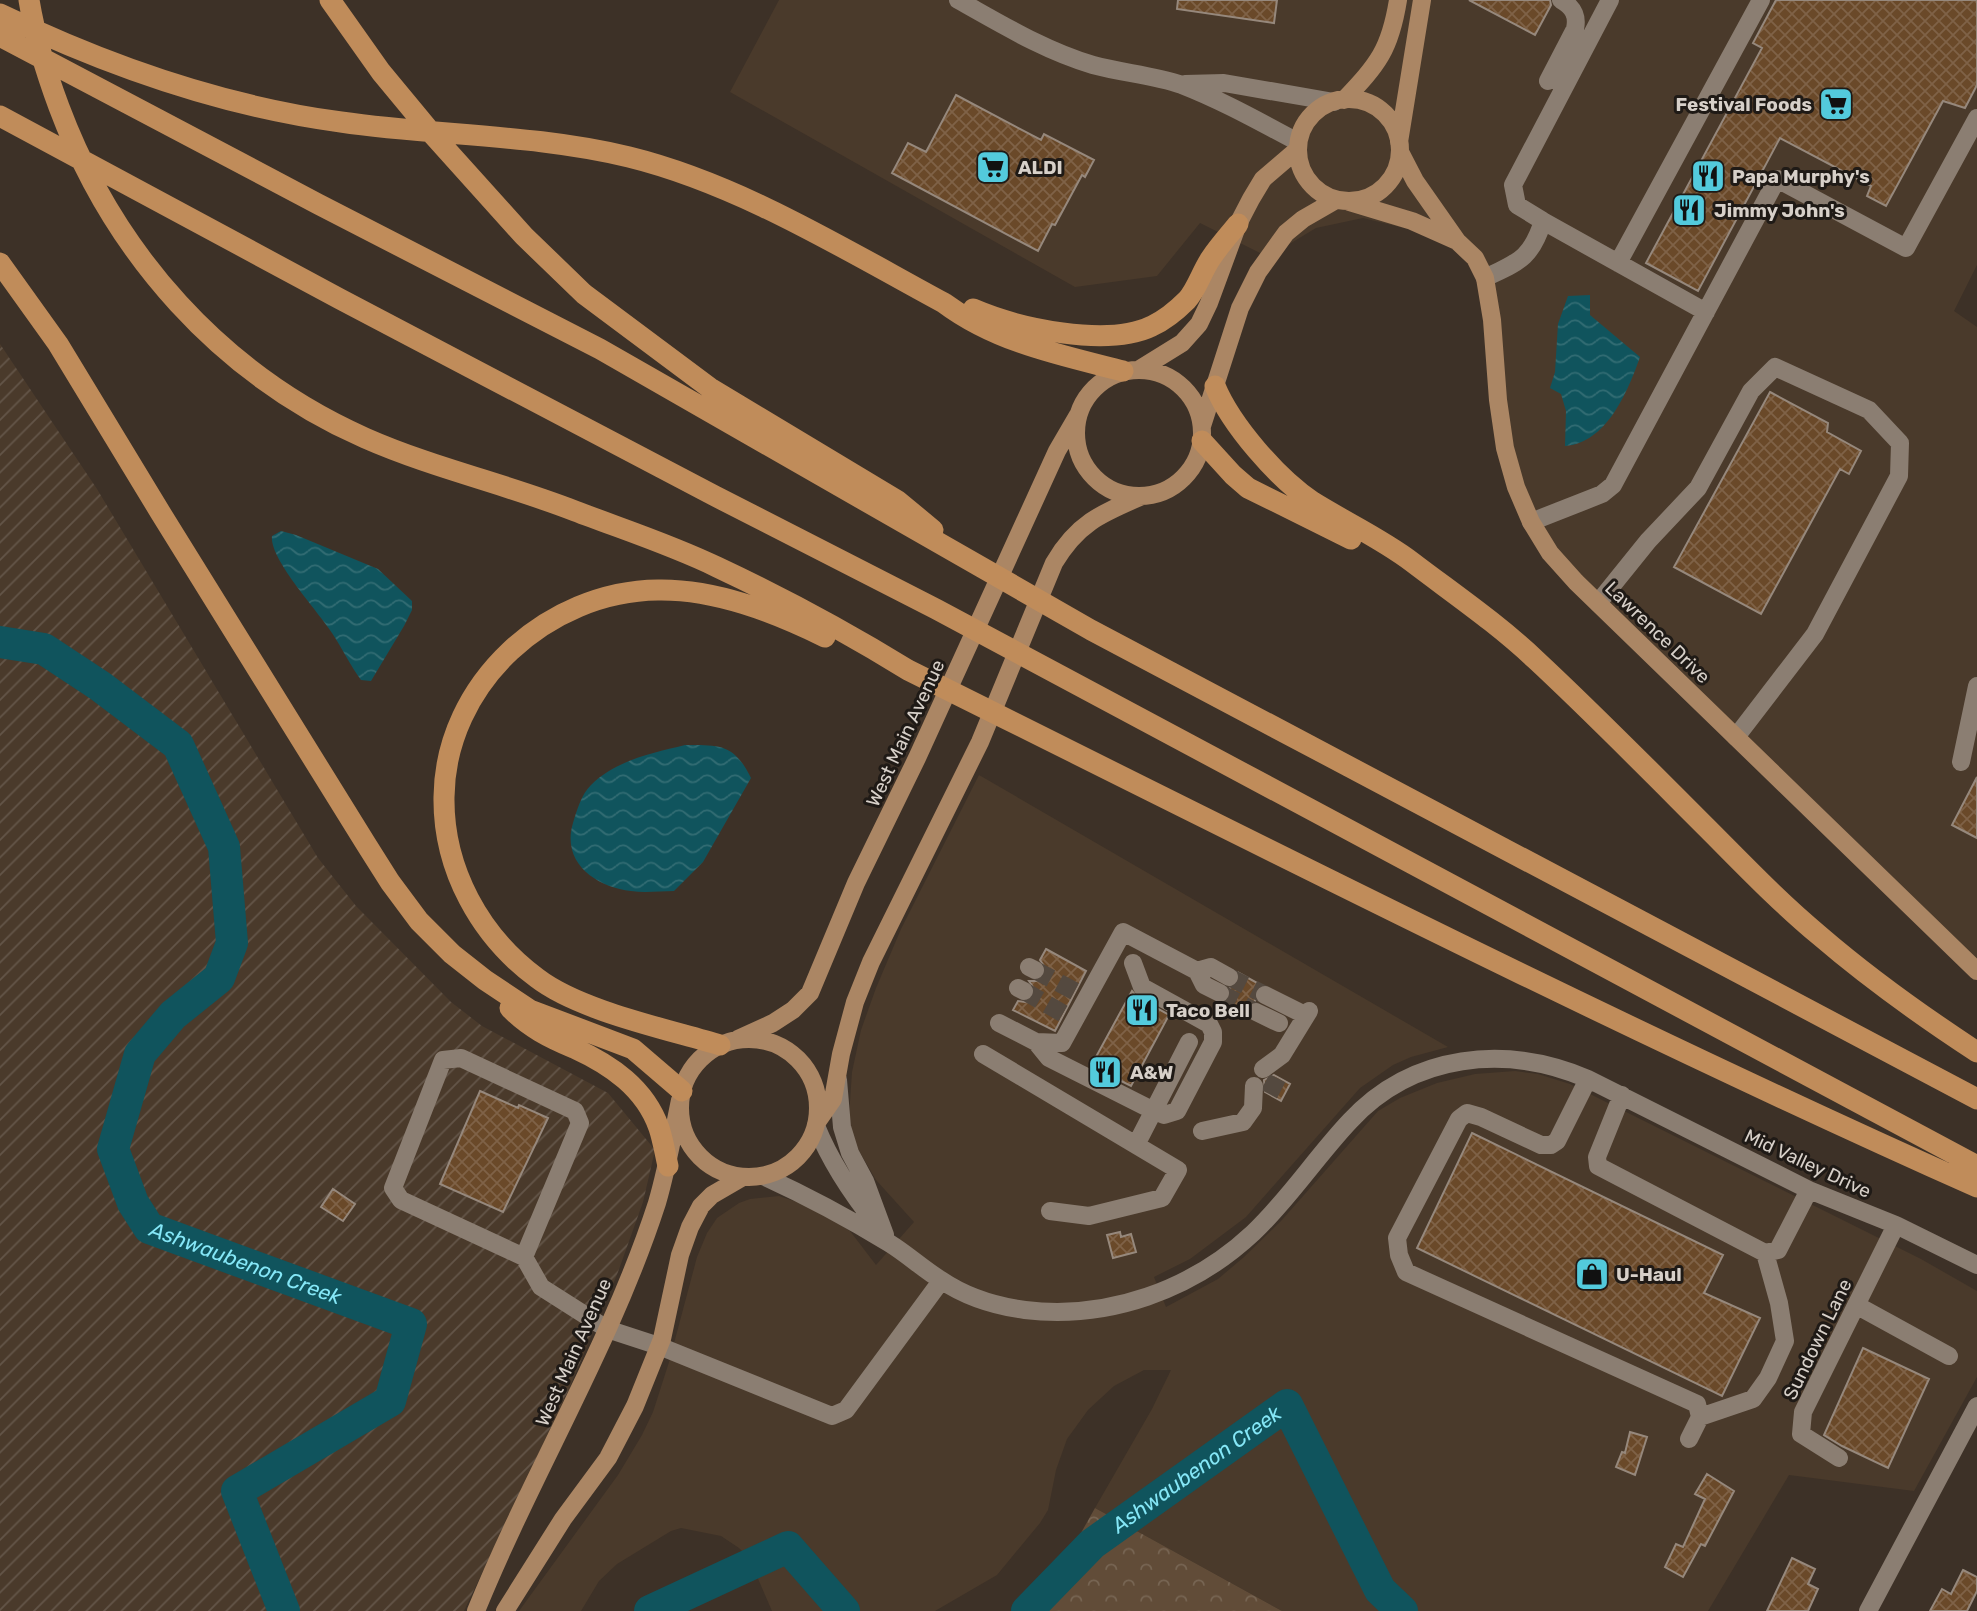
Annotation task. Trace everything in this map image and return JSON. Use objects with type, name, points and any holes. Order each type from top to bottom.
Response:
[{"type":"highway","points":[[29,0],[40,52],[72,142],[100,198],[131,245],[198,326],[235,358],[305,407],[352,431],[427,463],[548,500],[715,566],[842,630],[908,670],[1411,920],[1828,1120],[1977,1187]]},
{"type":"highway","points":[[330,0],[381,72],[524,236],[584,294],[710,388],[898,500],[959,555]]},
{"type":"highway","points":[[0,14],[53,40],[125,69],[232,101],[340,122],[559,143],[677,170],[722,187],[758,205],[944,303],[967,321],[1000,336],[1131,370]]},
{"type":"highway","points":[[0,36],[600,349],[1091,630],[1977,1100]]},
{"type":"highway","points":[[0,116],[425,344],[936,609],[1402,856],[1977,1166]]},
{"type":"highway","points":[[944,303],[973,309],[990,317],[1030,328],[1089,335],[1126,334],[1151,327],[1171,315],[1189,298],[1211,258],[1238,224]]},
{"type":"highway","points":[[0,263],[58,344],[390,882],[419,921],[452,954],[530,1010],[632,1049],[681,1095]]},
{"type":"highway","points":[[1215,386],[1223,405],[1240,430],[1273,466],[1310,500],[1411,561],[1481,612],[1536,659],[1818,935],[1925,1018],[1977,1052]]},
{"type":"highway","points":[[1202,433],[1233,475],[1248,488],[1407,569],[1431,578]]},
{"type":"highway","points":[[729,1042],[629,1018],[564,995],[538,979],[503,950],[482,923],[462,886],[448,845],[444,796],[450,750],[465,711],[488,674],[540,625],[575,607],[608,596],[658,590],[699,593],[740,603],[908,670]]},
{"type":"highway","points":[[485,980],[521,1020],[547,1036],[592,1056],[630,1082],[659,1128],[667,1166]]},
{"type":"main road","points":[[1342,201],[1325,196],[1308,181],[1299,161],[1301,131],[1314,113],[1339,101],[1374,68],[1386,48],[1394,25],[1398,0]]},
{"type":"main road","points":[[817,1124],[818,1099],[812,1078],[799,1059],[781,1046],[760,1039],[729,1042],[703,1056],[690,1072],[681,1095],[681,1122],[689,1142],[703,1160],[721,1172],[743,1177],[763,1176],[781,1170],[797,1159],[808,1144],[833,1099],[855,1002],[871,962],[980,742],[1054,563],[1067,541],[1084,524],[1140,497],[1158,494],[1181,480],[1198,458],[1215,386],[1240,308],[1268,257],[1286,233],[1303,219],[1342,201],[1370,197],[1387,184],[1394,174],[1422,0]]},
{"type":"main road","points":[[1339,101],[1366,102],[1384,113],[1396,131],[1399,147]]},
{"type":"main road","points":[[1140,497],[1111,490],[1088,472],[1079,454],[1075,435],[1078,415],[1087,395],[1103,380],[1131,370],[1182,343],[1199,324],[1238,224],[1263,179],[1298,146]]},
{"type":"main road","name":"Lawrence Drive","points":[[1399,147],[1415,181],[1457,241],[1475,258],[1485,278],[1505,448],[1516,486],[1531,522],[1550,553],[1598,603],[1977,971]]},
{"type":"main road","name":"Lawrence Drive","points":[[1342,201],[1412,221],[1457,241]]},
{"type":"main road","points":[[1131,370],[1158,372],[1181,386],[1197,408],[1202,433]]},
{"type":"main road","name":"West Main Avenue","points":[[729,1042],[773,1023],[793,1010],[810,993],[856,883],[918,758],[1057,451],[1078,415]]},
{"type":"main road","name":"West Main Avenue","points":[[476,1611],[637,1259],[667,1166],[681,1095]]},
{"type":"main road","points":[[505,1611],[563,1519],[608,1458],[635,1406],[659,1346],[680,1255],[701,1206],[712,1195],[743,1177]]},
{"type":"street","points":[[958,0],[1064,54],[1093,65],[1179,84],[1236,107],[1298,146]]},
{"type":"street","points":[[1548,81],[1577,20],[1574,11],[1561,0]]},
{"type":"street","points":[[1611,0],[1513,185],[1517,205],[1706,312]]},
{"type":"street","points":[[1618,263],[1761,0]]},
{"type":"street","points":[[1179,84],[1224,83],[1339,101]]},
{"type":"street","points":[[1531,522],[1602,494],[1613,485],[1777,179],[1906,248],[1977,118]]},
{"type":"street","points":[[1485,278],[1526,256],[1537,242],[1543,221]]},
{"type":"street","points":[[1598,603],[1648,541],[1698,488],[1751,391],[1775,367],[1868,410],[1900,443],[1899,476],[1815,634],[1736,737]]},
{"type":"street","points":[[1961,762],[1977,686]]},
{"type":"street","points":[[1036,1042],[1062,1043],[1070,1017],[1082,995],[1123,932],[1197,971],[1204,985],[1220,993]]},
{"type":"street","points":[[999,1023],[1036,1042],[1049,1058],[1154,1111],[1164,1115],[1177,1111],[1213,1042],[1213,1032],[1209,1024],[1142,987],[1133,963]]},
{"type":"street","points":[[1197,971],[1211,967],[1229,976]]},
{"type":"street","points":[[1265,995],[1304,1011],[1270,1073]]},
{"type":"street","points":[[1256,1012],[1279,1023]]},
{"type":"street","points":[[1136,1145],[1189,1042]]},
{"type":"street","points":[[983,1054],[1178,1170],[1162,1198],[1089,1216],[1050,1211]]},
{"type":"street","points":[[524,1257],[580,1123],[575,1111],[461,1058],[443,1060],[393,1188],[401,1200],[524,1257],[541,1287],[607,1329],[659,1346],[832,1416],[846,1410],[941,1280]]},
{"type":"street","name":"Mid Valley Drive","points":[[889,1241],[941,1280],[977,1299],[1024,1310],[1088,1310],[1141,1299],[1184,1281],[1215,1263],[1242,1242],[1271,1214],[1349,1121],[1377,1096],[1408,1077],[1454,1063],[1508,1058],[1552,1065],[1588,1079],[1809,1190],[1896,1225],[1977,1265]]},
{"type":"street","points":[[838,1074],[842,1127],[850,1153],[866,1181],[889,1241]]},
{"type":"street","points":[[1588,1079],[1557,1141],[1551,1145],[1541,1145],[1467,1113],[1459,1119],[1397,1238],[1399,1255],[1406,1272],[1697,1404],[1700,1417],[1689,1439]]},
{"type":"street","points":[[1202,1131],[1244,1122],[1261,1090]]},
{"type":"street","points":[[1622,1095],[1597,1157],[1598,1166],[1765,1253],[1778,1250],[1809,1190]]},
{"type":"street","points":[[817,1124],[828,1156],[846,1186],[889,1241]]},
{"type":"street","points":[[763,1176],[810,1197],[889,1241]]},
{"type":"street","name":"Sundown Lane","points":[[1839,1458],[1801,1434],[1803,1412],[1896,1225]]},
{"type":"street","points":[[1700,1417],[1753,1399],[1768,1378],[1785,1341],[1779,1303],[1765,1253]]},
{"type":"street","points":[[1856,1305],[1948,1356]]},
{"type":"street","points":[[1868,1611],[1977,1405]]},
{"type":"shaded area","points":[[779,0],[1977,0],[1977,265],[1954,311],[1977,327],[1977,971],[1576,582],[1516,487],[1485,278],[1457,241],[1363,218],[1316,228],[1268,257],[1200,223],[1157,276],[1075,287],[730,92]]},
{"type":"shaded area","points":[[0,344],[97,489],[318,858],[356,906],[451,1002],[482,1026],[608,1093],[655,1150],[643,1202],[618,1272],[569,1389],[464,1611],[0,1611]]},
{"type":"shaded area","points":[[979,775],[1448,1047],[1393,1065],[1360,1088],[1246,1217],[1190,1259],[1154,1277],[1166,1307],[1218,1279],[1244,1257],[1281,1221],[1378,1111],[1400,1098],[1437,1083],[1475,1074],[1515,1071],[1538,1074],[1570,1084],[1921,1259],[1977,1291],[1977,1377],[1914,1491],[1789,1475],[1708,1611],[1282,1611],[1095,1508],[1152,1409],[1171,1370],[1144,1370],[1114,1386],[1088,1410],[1067,1439],[1056,1470],[1048,1510],[997,1575],[935,1611],[772,1611],[749,1558],[739,1548],[721,1536],[681,1528],[671,1531],[617,1564],[599,1581],[581,1611],[519,1611],[618,1475],[642,1435],[653,1412],[669,1362],[697,1257],[717,1218],[750,1199],[779,1196],[815,1208],[850,1231],[876,1265],[914,1222],[876,1180],[855,1144],[849,1116],[852,1072],[861,1030],[901,929]]},
{"type":"green space","points":[[1095,1508],[1282,1611],[1037,1611]]},
{"type":"water","points":[[1590,295],[1590,315],[1640,357],[1622,399],[1604,425],[1593,436],[1580,443],[1565,446],[1566,411],[1561,394],[1550,388],[1555,372],[1558,324],[1568,296]]},
{"type":"water","points":[[281,531],[378,569],[412,601],[412,610],[404,626],[371,681],[361,680],[332,633],[278,558],[272,536]]},
{"type":"water","points":[[685,745],[708,745],[725,749],[739,758],[751,778],[703,862],[674,891],[618,889],[594,878],[584,870],[572,850],[573,823],[585,793],[601,776],[623,763]]},
{"type":"building","points":[[1178,0],[1277,0],[1274,23],[1177,9]]},
{"type":"building","points":[[1469,0],[1550,0],[1551,5],[1535,35]]},
{"type":"building","name":"Festival Foods","points":[[1776,0],[1977,0],[1977,85],[1965,108],[1943,101],[1886,206],[1867,196],[1871,186],[1780,138],[1698,291],[1646,263],[1762,48],[1753,43]]},
{"type":"building","name":"ALDI","points":[[956,95],[1041,140],[1044,134],[1094,160],[1085,177],[1082,175],[1038,251],[892,173],[908,143],[926,152]]},
{"type":"building","points":[[1770,392],[1828,423],[1827,432],[1861,451],[1849,474],[1840,469],[1761,614],[1674,567]]},
{"type":"building","points":[[1977,777],[1977,838],[1952,825]]},
{"type":"building","points":[[1046,949],[1086,971],[1055,1031],[1013,1010],[1018,1001],[1025,1002],[1034,997],[1035,990],[1029,981],[1045,976],[1046,969],[1040,960]]},
{"type":"building","points":[[1239,973],[1261,985],[1255,989],[1255,1001],[1246,1007],[1245,1014],[1225,1003],[1230,997],[1230,988],[1239,982]]},
{"type":"building","points":[[1132,991],[1137,997],[1169,1015],[1131,1086],[1091,1066]]},
{"type":"building","points":[[1274,1075],[1290,1084],[1281,1101],[1265,1092],[1264,1080]]},
{"type":"building","points":[[480,1091],[548,1118],[503,1212],[440,1184]]},
{"type":"building","name":"U-Haul","points":[[1472,1133],[1723,1255],[1704,1293],[1760,1318],[1722,1396],[1417,1248]]},
{"type":"building","points":[[333,1189],[355,1204],[343,1221],[321,1207]]},
{"type":"building","points":[[1120,1232],[1121,1237],[1131,1234],[1136,1252],[1113,1258],[1107,1235]]},
{"type":"building","points":[[1863,1348],[1929,1379],[1888,1468],[1824,1435]]},
{"type":"building","points":[[1630,1432],[1647,1437],[1635,1475],[1616,1467],[1622,1452],[1625,1453]]},
{"type":"building","points":[[1707,1474],[1734,1491],[1705,1546],[1701,1544],[1683,1577],[1665,1567],[1676,1544],[1683,1547],[1705,1499],[1695,1494]]},
{"type":"building","points":[[1792,1558],[1815,1569],[1808,1584],[1818,1589],[1808,1611],[1767,1611]]},
{"type":"building","points":[[1963,1570],[1977,1577],[1977,1591],[1967,1611],[1930,1611],[1942,1589],[1951,1594]]},
{"type":"waterway","name":"Ashwaubenon Creek","points":[[0,642],[44,649],[100,686],[178,745],[224,847],[232,943],[219,978],[173,1015],[140,1054],[113,1149],[133,1203],[149,1228],[411,1324],[390,1401],[237,1491],[284,1611]]},
{"type":"waterway","name":"Ashwaubenon Creek","points":[[1027,1611],[1092,1544],[1287,1405],[1380,1590],[1402,1611]]},
{"type":"waterway","name":"Ashwaubenon Creek","points":[[650,1611],[788,1547],[844,1611]]},
{"type":"tunnel","points":[[1035,970],[1076,992]]},
{"type":"tunnel","points":[[1229,977],[1265,995]]},
{"type":"tunnel","points":[[1024,991],[1064,1014]]},
{"type":"tunnel","points":[[1220,993],[1256,1012]]},
{"type":"tunnel","points":[[1269,1094],[1278,1077]]},
{"type":"place","name":"Festival Foods","points":[[1836,104]]},
{"type":"place","name":"ALDI","points":[[993,167]]},
{"type":"place","name":"Papa Murphy's","points":[[1708,176]]},
{"type":"place","name":"Jimmy John's","points":[[1689,210]]},
{"type":"place","name":"Taco Bell","points":[[1142,1010]]},
{"type":"place","name":"A&W","points":[[1105,1072]]},
{"type":"place","name":"U-Haul","points":[[1592,1274]]}]
